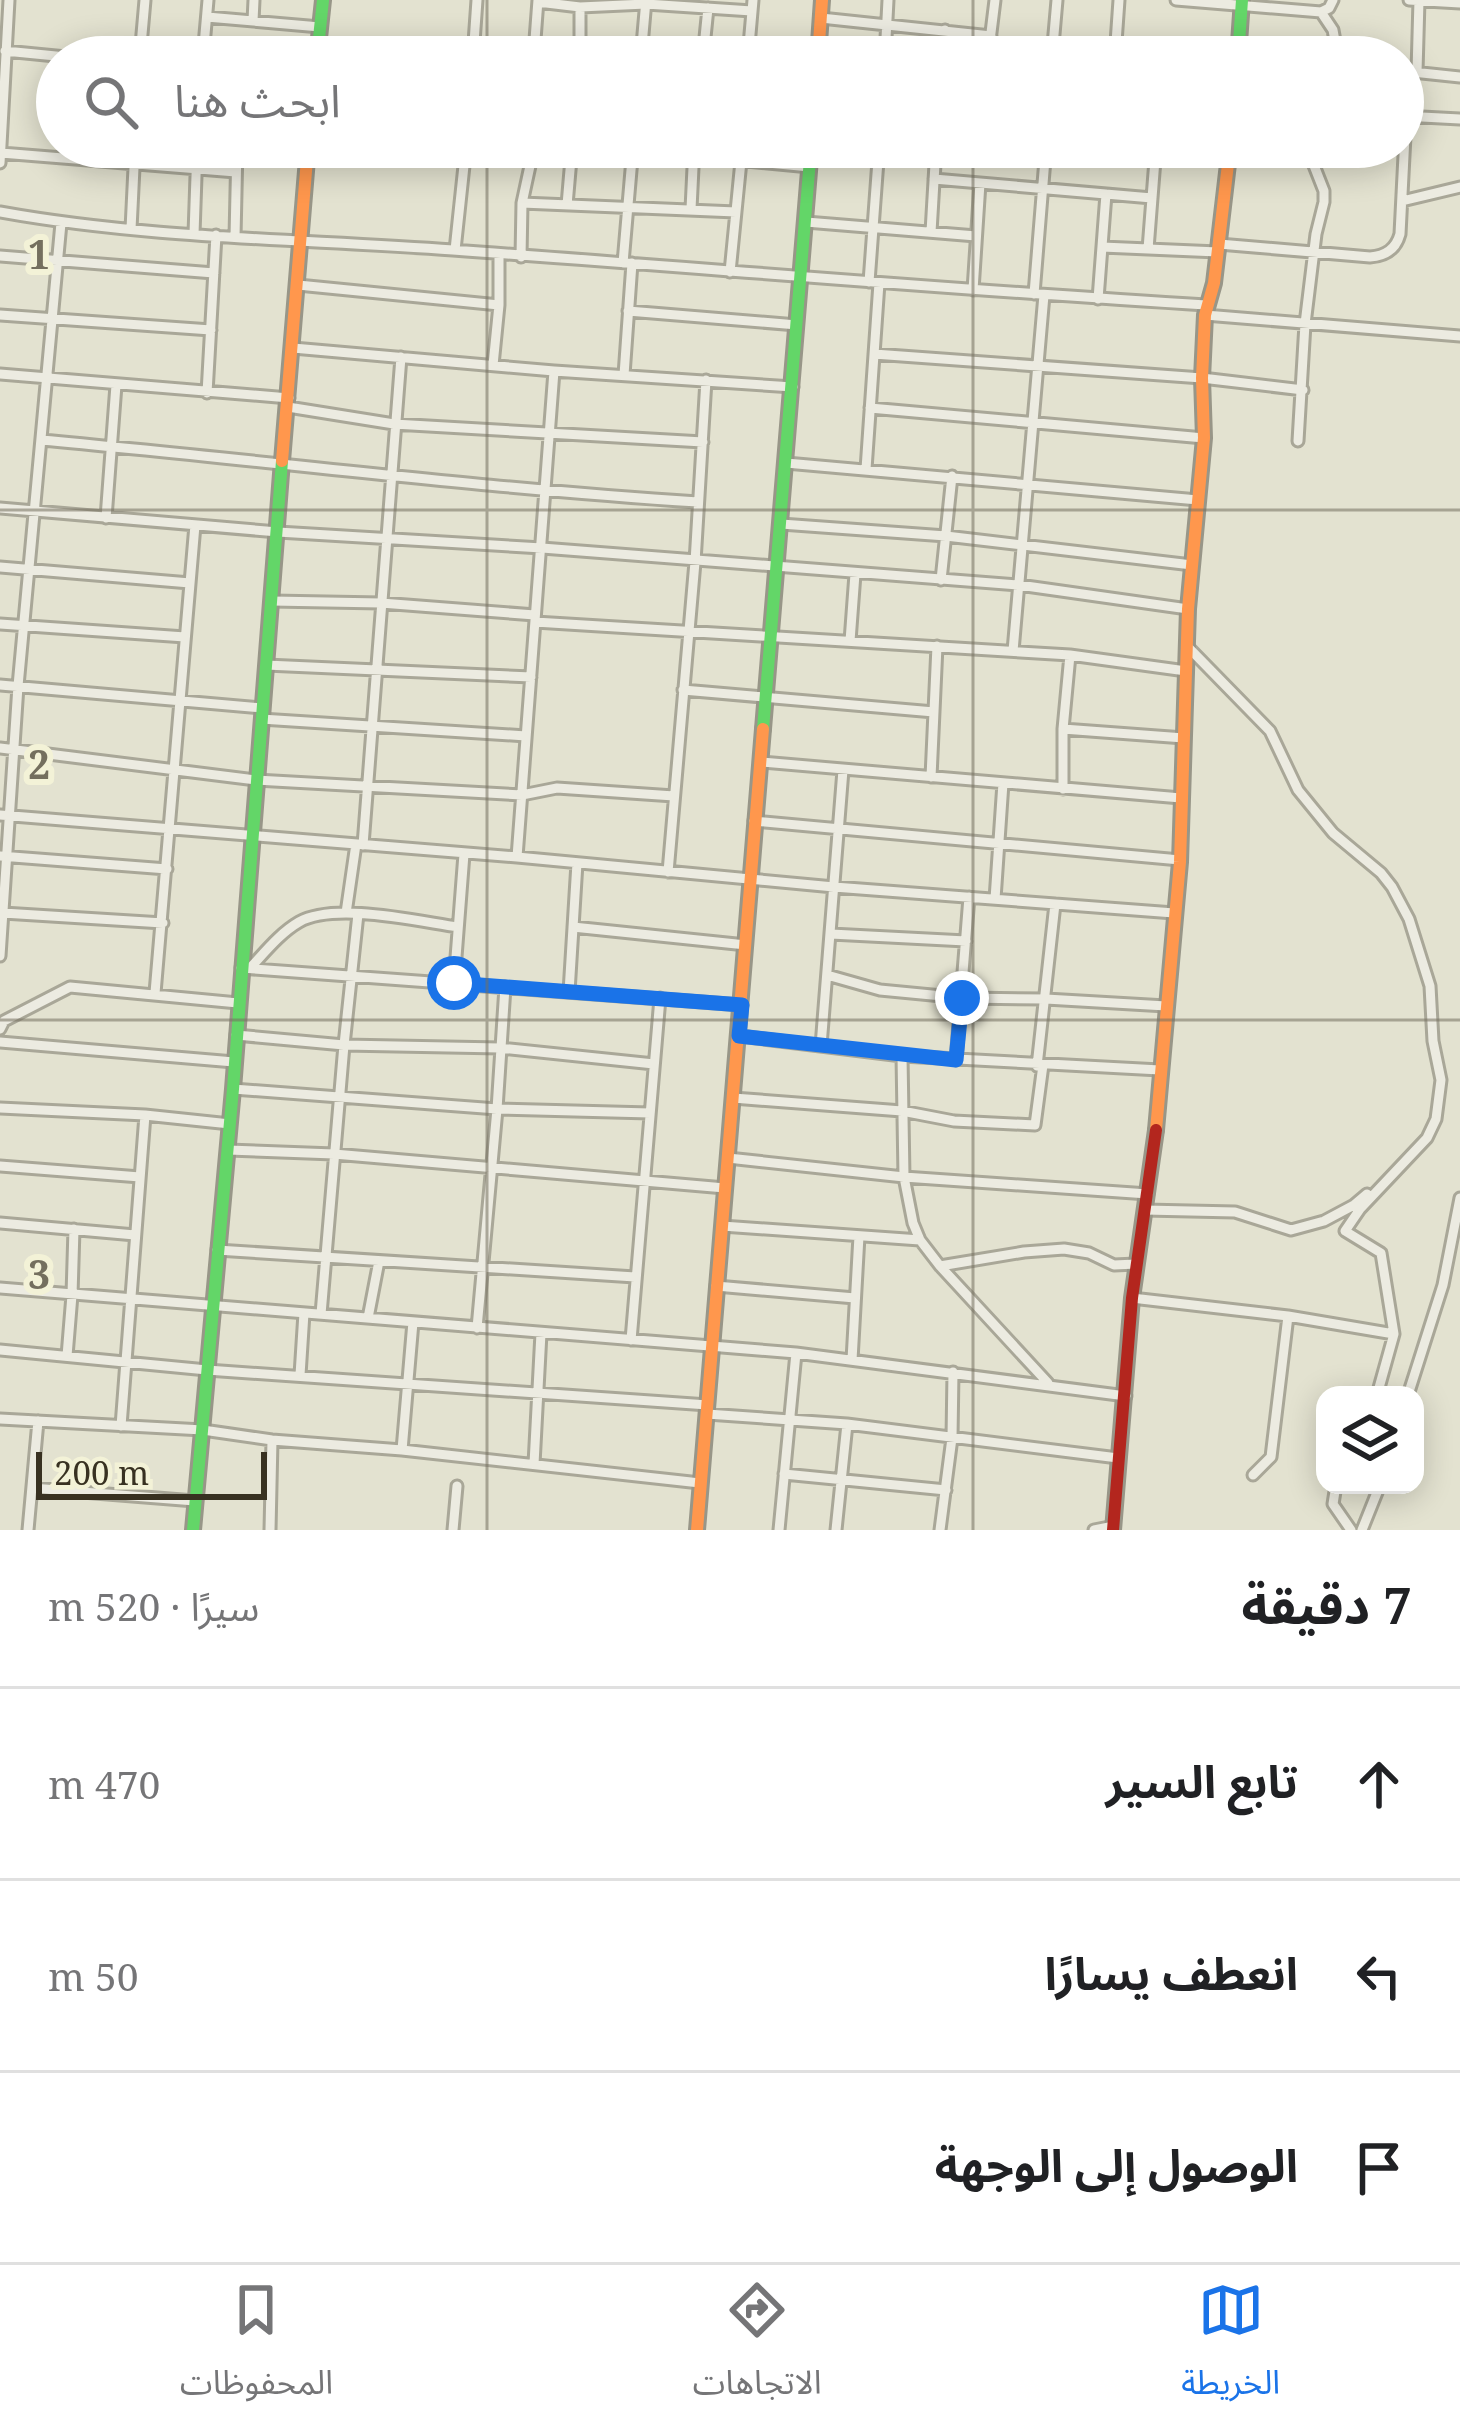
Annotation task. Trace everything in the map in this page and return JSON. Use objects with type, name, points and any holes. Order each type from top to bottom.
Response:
[{"type":"street","points":[[142,36],[145,0]]},
{"type":"street","points":[[205,36],[208,0]]},
{"type":"street","points":[[253,21],[254,0]]},
{"type":"street","points":[[319,36],[323,0]]},
{"type":"street","points":[[474,36],[477,0]]},
{"type":"street","points":[[820,36],[822,0]]},
{"type":"street","points":[[886,36],[888,0]]},
{"type":"street","points":[[821,18],[991,36],[995,0]]},
{"type":"street","points":[[1054,36],[1057,0]]},
{"type":"street","points":[[1116,36],[1119,0]]},
{"type":"street","points":[[1176,0],[1321,12],[1334,0]]},
{"type":"street","points":[[1409,0],[1460,3]]},
{"type":"street","points":[[0,1],[9,1],[0,163]]},
{"type":"street","points":[[535,36],[538,1],[580,7],[646,2],[708,8],[753,6],[750,36]]},
{"type":"street","points":[[1418,36],[1419,1]]},
{"type":"street","points":[[643,36],[646,2]]},
{"type":"street","points":[[1240,36],[1242,3]]},
{"type":"street","points":[[580,7],[580,36]]},
{"type":"street","points":[[705,36],[708,8]]},
{"type":"street","points":[[1321,12],[1334,36]]},
{"type":"street","points":[[207,17],[320,27]]},
{"type":"street","points":[[945,30],[945,36]]},
{"type":"street","points":[[3,51],[36,54]]},
{"type":"street","points":[[1424,73],[1460,77]]},
{"type":"street","points":[[1424,117],[1460,119]]},
{"type":"street","points":[[1,153],[36,156]]},
{"type":"street","points":[[131,229],[134,168]]},
{"type":"street","points":[[184,168],[236,172]]},
{"type":"street","points":[[235,237],[236,168]]},
{"type":"street","points":[[193,1530],[238,1003],[246,968],[251,836],[306,168]]},
{"type":"street","points":[[455,250],[468,168]]},
{"type":"street","points":[[521,256],[522,203],[530,168]]},
{"type":"street","points":[[567,205],[570,168]]},
{"type":"street","points":[[624,375],[631,168]]},
{"type":"street","points":[[691,209],[693,168]]},
{"type":"street","points":[[730,272],[740,168]]},
{"type":"street","points":[[697,1530],[810,168]]},
{"type":"street","points":[[866,469],[874,354],[877,168]]},
{"type":"street","points":[[931,232],[934,168]]},
{"type":"street","points":[[1013,651],[1039,366],[1044,168]]},
{"type":"street","points":[[1148,249],[1154,168]]},
{"type":"street","points":[[1094,1530],[1114,1528],[1132,1298],[1148,1194],[1180,860],[1188,609],[1204,438],[1206,310],[1214,283],[1227,168]]},
{"type":"street","points":[[1298,441],[1313,253],[1324,202],[1315,168]]},
{"type":"street","points":[[1102,247],[1370,257],[1387,253],[1400,233],[1403,168]]},
{"type":"street","points":[[194,234],[197,169]]},
{"type":"street","points":[[934,178],[1152,197]]},
{"type":"street","points":[[973,290],[980,183]]},
{"type":"street","points":[[1402,201],[1460,188]]},
{"type":"street","points":[[1098,299],[1106,194]]},
{"type":"street","points":[[522,203],[736,212]]},
{"type":"street","points":[[0,212],[61,223],[194,234],[1098,299],[1306,324],[1460,336]]},
{"type":"street","points":[[806,222],[976,236]]},
{"type":"street","points":[[0,956],[5,816],[61,223]]},
{"type":"street","points":[[207,393],[216,235]]},
{"type":"street","points":[[494,365],[500,255]]},
{"type":"street","points":[[0,256],[214,273]]},
{"type":"street","points":[[298,285],[499,304]]},
{"type":"street","points":[[628,311],[797,325]]},
{"type":"street","points":[[0,315],[211,330]]},
{"type":"street","points":[[293,348],[793,387]]},
{"type":"street","points":[[874,354],[1303,390]]},
{"type":"street","points":[[346,913],[366,787],[401,357]]},
{"type":"street","points":[[517,857],[554,370]]},
{"type":"street","points":[[0,374],[289,403],[394,424],[703,442]]},
{"type":"street","points":[[668,872],[706,380]]},
{"type":"street","points":[[106,518],[116,385]]},
{"type":"street","points":[[870,408],[1204,438]]},
{"type":"street","points":[[41,440],[545,492],[698,502]]},
{"type":"street","points":[[787,463],[1198,500]]},
{"type":"street","points":[[941,580],[952,476]]},
{"type":"street","points":[[0,508],[1018,585],[1188,609]]},
{"type":"street","points":[[781,524],[946,536],[1192,565]]},
{"type":"street","points":[[155,994],[195,525]]},
{"type":"street","points":[[0,567],[190,583]]},
{"type":"street","points":[[850,641],[855,574]]},
{"type":"street","points":[[272,601],[381,603],[689,632],[1070,655],[1186,671]]},
{"type":"street","points":[[0,624],[185,638]]},
{"type":"street","points":[[931,776],[937,646]]},
{"type":"street","points":[[1187,646],[1270,731],[1298,790],[1334,833],[1392,887],[1430,986],[1441,1080],[1436,1119],[1426,1138],[1345,1231],[1381,1253],[1394,1334],[1380,1386]]},
{"type":"street","points":[[1063,790],[1070,655]]},
{"type":"street","points":[[266,665],[531,677]]},
{"type":"street","points":[[0,685],[371,727],[526,736]]},
{"type":"street","points":[[683,690],[934,712]]},
{"type":"street","points":[[1064,729],[1184,738]]},
{"type":"street","points":[[0,748],[256,780],[522,795],[557,788],[674,796]]},
{"type":"street","points":[[760,762],[1181,798]]},
{"type":"street","points":[[821,1046],[843,770]]},
{"type":"street","points":[[995,899],[1003,783]]},
{"type":"street","points":[[5,816],[1174,913]]},
{"type":"street","points":[[754,821],[1180,860]]},
{"type":"street","points":[[454,983],[464,854]]},
{"type":"street","points":[[3,857],[167,869]]},
{"type":"street","points":[[569,992],[577,863]]},
{"type":"street","points":[[956,1060],[969,898]]},
{"type":"street","points":[[733,1098],[1035,1125],[1055,904]]},
{"type":"street","points":[[246,968],[305,919],[332,912],[458,927]]},
{"type":"street","points":[[321,1314],[358,914]]},
{"type":"street","points":[[2,920],[163,923]]},
{"type":"street","points":[[573,927],[746,946]]},
{"type":"street","points":[[831,934],[966,941]]},
{"type":"street","points":[[246,968],[742,1005]]},
{"type":"street","points":[[827,975],[880,990],[962,998],[1166,1006]]},
{"type":"street","points":[[0,1029],[4,1021],[70,987],[238,1003]]},
{"type":"street","points":[[477,1328],[505,987]]},
{"type":"street","points":[[631,1340],[660,998]]},
{"type":"street","points":[[236,1035],[344,1045],[500,1048],[654,1064]]},
{"type":"street","points":[[739,1036],[902,1056],[1160,1070]]},
{"type":"street","points":[[0,1042],[234,1062]]},
{"type":"street","points":[[902,1056],[904,1177],[920,1240],[1049,1384]]},
{"type":"street","points":[[233,1089],[497,1108],[650,1113]]},
{"type":"street","points":[[0,1108],[230,1124]]},
{"type":"street","points":[[121,1426],[145,1115]]},
{"type":"street","points":[[227,1150],[334,1154],[725,1188]]},
{"type":"street","points":[[728,1158],[904,1177],[1148,1194]]},
{"type":"street","points":[[0,1166],[140,1177]]},
{"type":"street","points":[[1145,1210],[1235,1212],[1291,1230],[1324,1221],[1354,1205],[1397,1169]]},
{"type":"street","points":[[1411,1386],[1442,1285],[1460,1198]]},
{"type":"street","points":[[0,1223],[135,1235]]},
{"type":"street","points":[[722,1226],[920,1240]]},
{"type":"street","points":[[67,1356],[74,1229]]},
{"type":"street","points":[[852,1360],[859,1236]]},
{"type":"street","points":[[940,1266],[1064,1249],[1089,1253],[1114,1265],[1136,1264]]},
{"type":"street","points":[[217,1250],[635,1277]]},
{"type":"street","points":[[368,1318],[379,1261]]},
{"type":"street","points":[[716,1286],[855,1298]]},
{"type":"street","points":[[0,1288],[796,1352],[1126,1396]]},
{"type":"street","points":[[1132,1298],[1394,1334]]},
{"type":"street","points":[[300,1375],[304,1313]]},
{"type":"street","points":[[1253,1475],[1271,1457],[1288,1316]]},
{"type":"street","points":[[402,1450],[412,1322]]},
{"type":"street","points":[[533,1465],[541,1333]]},
{"type":"street","points":[[0,1350],[206,1370],[538,1392],[1118,1458]]},
{"type":"street","points":[[779,1530],[796,1352]]},
{"type":"street","points":[[940,1530],[952,1438],[953,1372]]},
{"type":"street","points":[[0,1419],[203,1430],[700,1483]]},
{"type":"street","points":[[28,1530],[38,1421]]},
{"type":"street","points":[[836,1530],[847,1424]]},
{"type":"street","points":[[270,1530],[272,1440]]},
{"type":"street","points":[[784,1474],[946,1490]]},
{"type":"street","points":[[453,1530],[457,1486]]},
{"type":"street","points":[[32,1488],[195,1501]]},
{"type":"street","points":[[1335,1494],[1333,1504],[1351,1530]]},
{"type":"street","points":[[1362,1530],[1376,1494]]},
{"type":"traffic: fast","points":[[319,36],[323,0]]},
{"type":"traffic: fast","points":[[1239,36],[1242,0]]},
{"type":"traffic: fast","points":[[763,729],[809,168]]},
{"type":"traffic: fast","points":[[193,1530],[282,461]]},
{"type":"traffic: slow","points":[[819,36],[822,0]]},
{"type":"traffic: slow","points":[[282,461],[306,168]]},
{"type":"traffic: slow","points":[[1156,1130],[1180,862],[1188,609],[1204,438],[1205,315],[1214,283],[1228,168]]},
{"type":"traffic: slow","points":[[697,1530],[763,729]]},
{"type":"traffic: jam","points":[[1113,1530],[1132,1298],[1156,1130]]},
{"type":"route","points":[[454,983],[742,1005],[739,1036],[956,1060],[962,998]]}]
